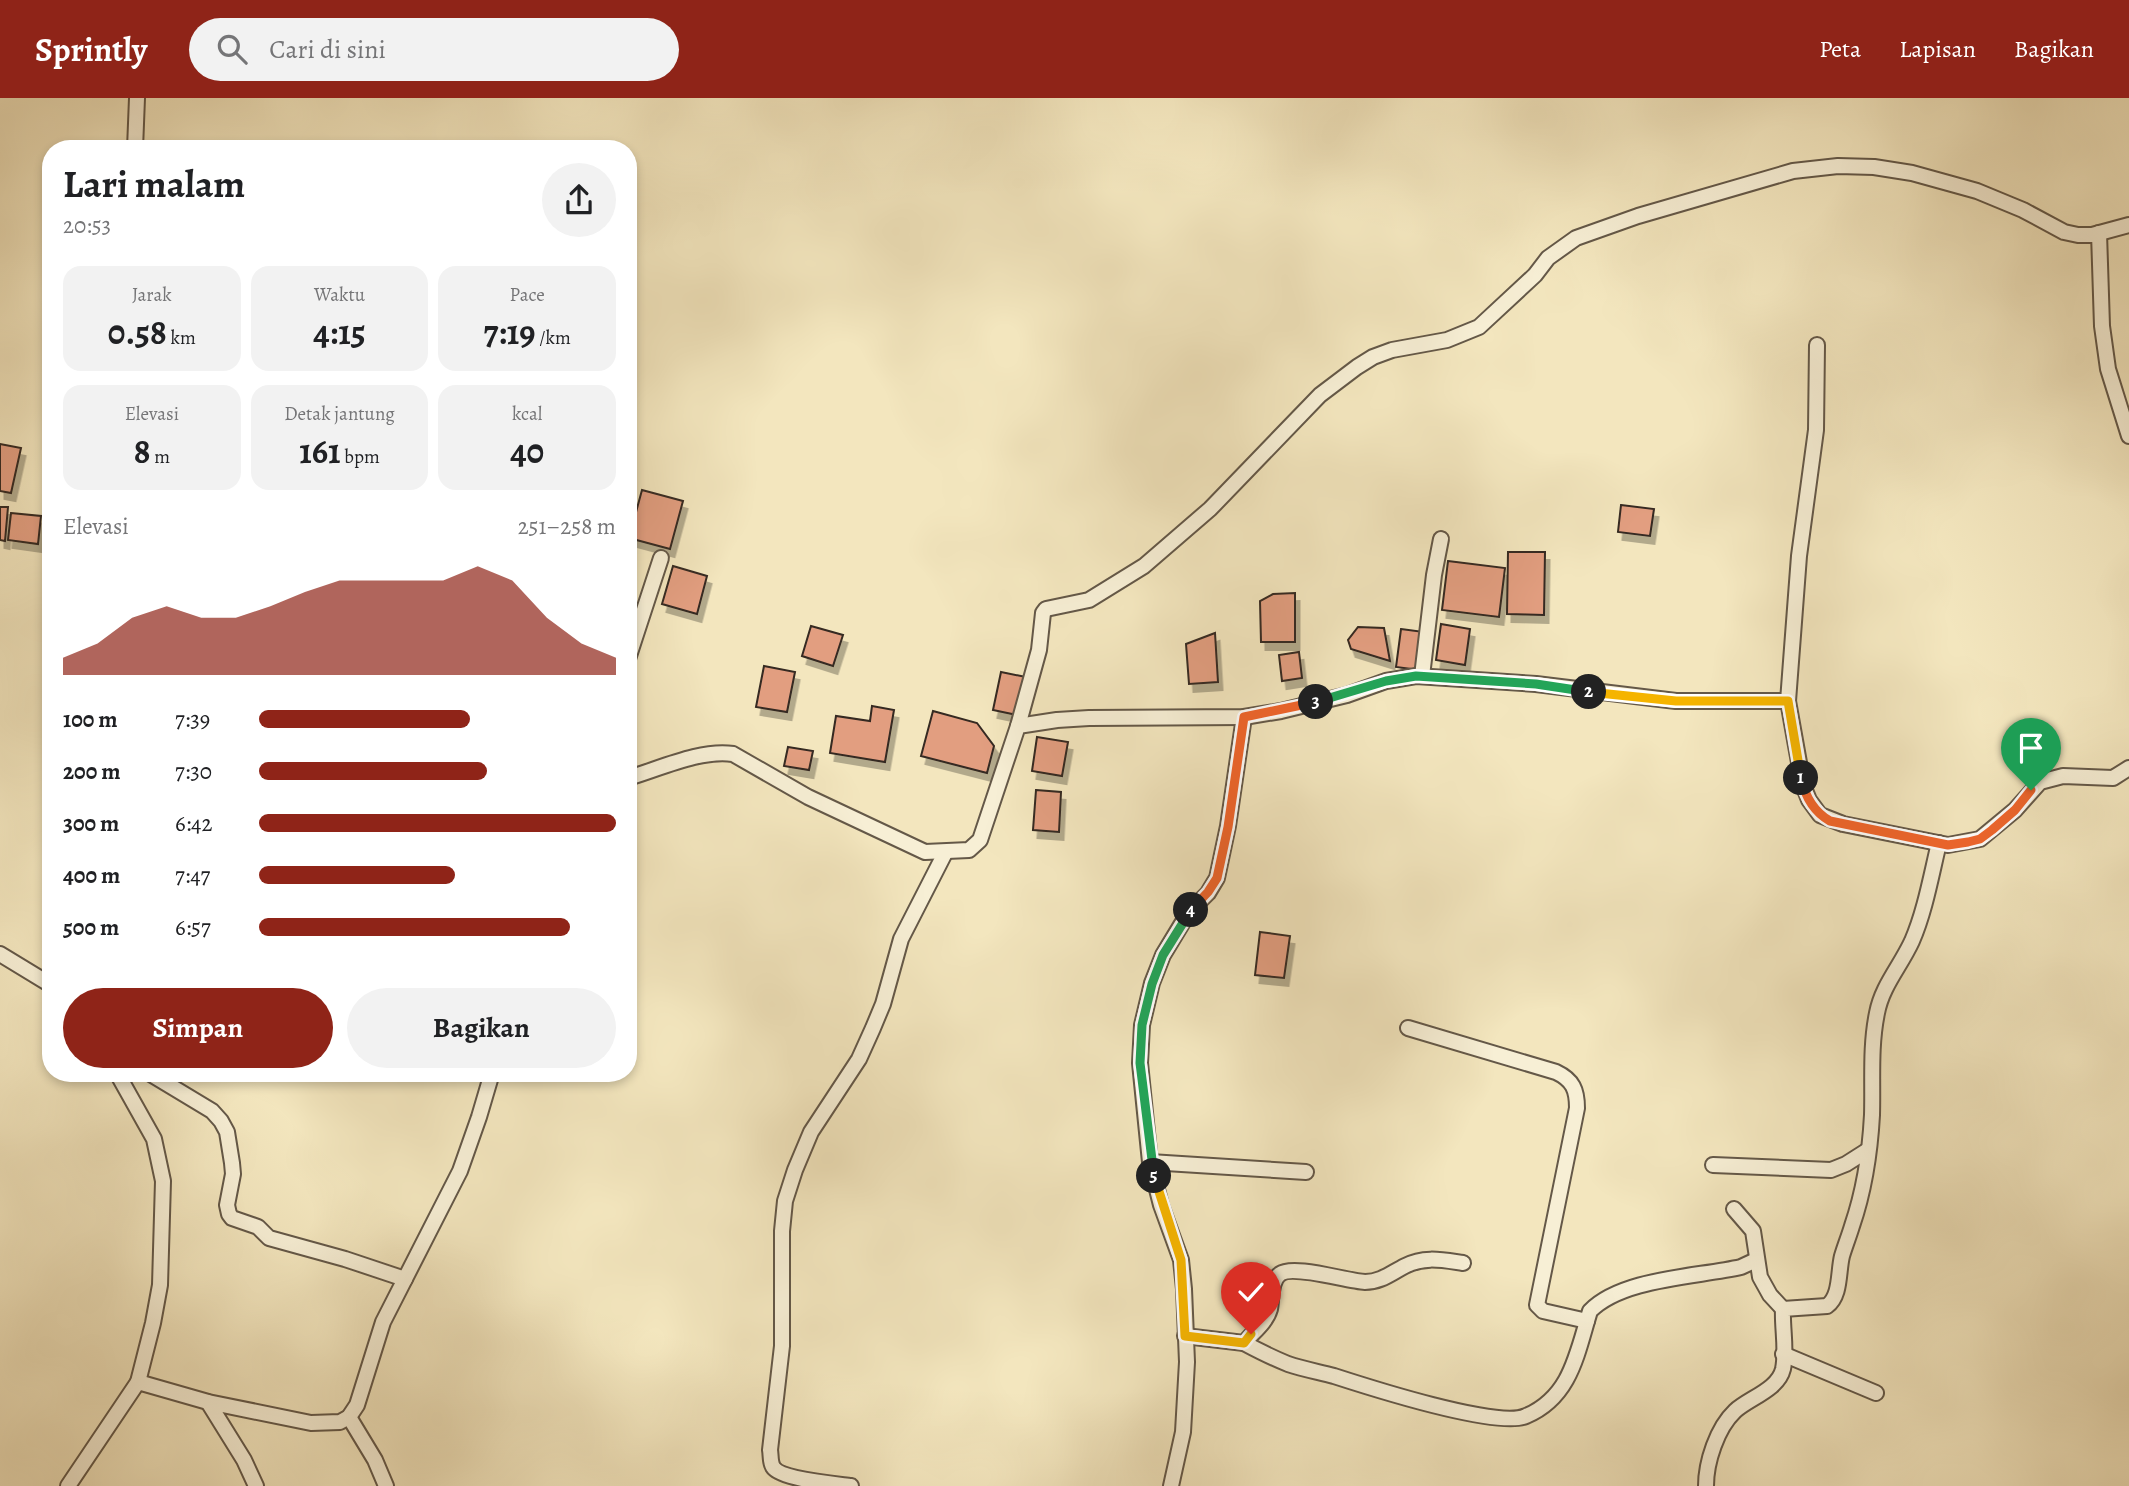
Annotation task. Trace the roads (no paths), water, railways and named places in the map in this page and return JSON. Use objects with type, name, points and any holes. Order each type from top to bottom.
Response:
[{"type":"street","points":[[135,140],[137,98]]},
{"type":"street","points":[[637,775],[706,754],[733,754],[808,797],[907,845],[925,852],[969,850],[980,840],[1018,726],[1039,650],[1043,613],[1051,607],[1089,600],[1151,560],[1210,509],[1320,395],[1357,367],[1392,350],[1447,340],[1479,327],[1535,275],[1548,258],[1576,238],[1638,216],[1793,172],[1838,166],[1874,167],[1912,173],[1977,191],[2023,210],[2064,232],[2078,235],[2099,238],[2129,225]]},
{"type":"street","points":[[2099,238],[2102,326],[2108,369],[2129,436]]},
{"type":"street","points":[[1817,345],[1816,430],[1799,556],[1788,701],[1802,785],[1820,815],[1843,824],[1948,845],[1980,839],[2015,810],[2040,782],[2063,776],[2113,778],[2129,768]]},
{"type":"street","points":[[1422,676],[1441,539]]},
{"type":"street","points":[[637,631],[661,558]]},
{"type":"street","points":[[1018,726],[1089,718],[1244,717],[1347,695],[1386,681],[1422,676],[1536,684],[1676,701],[1788,701]]},
{"type":"street","points":[[1171,1486],[1183,1432],[1187,1362],[1181,1260],[1161,1205],[1150,1162],[1140,1063],[1142,1025],[1152,984],[1163,955],[1189,912],[1217,878],[1228,827],[1244,717]]},
{"type":"street","points":[[1783,1309],[1827,1306],[1836,1294],[1842,1257],[1857,1212],[1868,1150],[1876,1016],[1887,983],[1906,952],[1918,923],[1939,843]]},
{"type":"street","points":[[846,1486],[780,1473],[771,1464],[770,1450],[782,1346],[782,1231],[785,1201],[794,1170],[811,1132],[859,1059],[883,1004],[901,939],[945,853]]},
{"type":"street","points":[[0,954],[42,980]]},
{"type":"street","points":[[1408,1028],[1556,1072],[1566,1077],[1574,1087],[1577,1108],[1537,1305],[1544,1311],[1587,1321]]},
{"type":"street","points":[[68,1486],[138,1382],[160,1285],[163,1181],[154,1139],[122,1082]]},
{"type":"street","points":[[164,1082],[212,1111],[227,1132],[233,1174],[228,1205],[232,1218],[258,1227],[269,1238],[405,1279]]},
{"type":"street","points":[[138,1382],[208,1402],[311,1423],[341,1422],[349,1417],[357,1405],[383,1322],[460,1171],[489,1082]]},
{"type":"street","points":[[1713,1166],[1831,1170],[1868,1150]]},
{"type":"street","points":[[1150,1162],[1306,1172]]},
{"type":"street","points":[[1706,1486],[1706,1473],[1721,1429],[1735,1410],[1775,1383],[1783,1369],[1783,1309],[1763,1285],[1756,1260],[1753,1231],[1734,1209]]},
{"type":"street","points":[[1244,1343],[1265,1320],[1276,1278],[1284,1272],[1295,1270],[1345,1280],[1375,1282],[1406,1265],[1426,1259],[1463,1263]]},
{"type":"street","points":[[1185,1336],[1244,1343],[1291,1365],[1416,1401],[1491,1417],[1522,1418],[1547,1403],[1568,1381],[1590,1311],[1598,1303],[1612,1295],[1660,1282],[1741,1268],[1756,1260]]},
{"type":"street","points":[[1783,1354],[1876,1393]]},
{"type":"street","points":[[208,1402],[244,1460],[256,1486]]},
{"type":"street","points":[[349,1417],[375,1461],[386,1486]]}]
